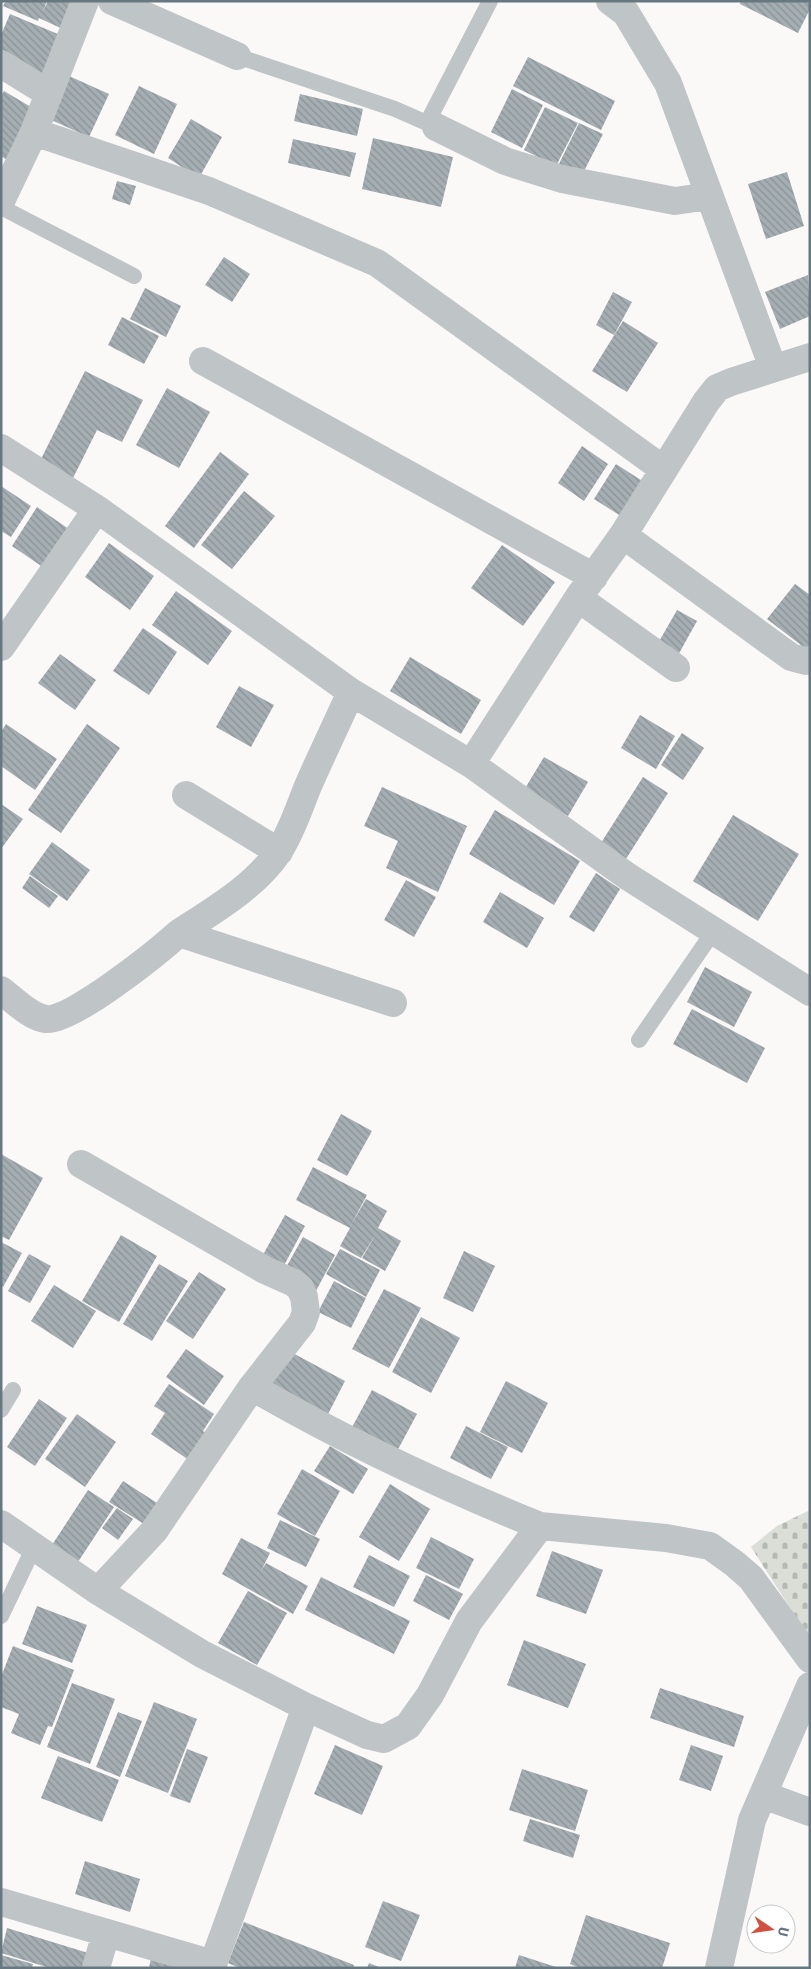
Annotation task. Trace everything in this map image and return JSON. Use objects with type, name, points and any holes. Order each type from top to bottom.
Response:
[{"type":"street","points":[[1,200],[34,132],[85,1]]},
{"type":"street","points":[[112,1],[237,56]]},
{"type":"street","points":[[610,1],[626,13],[668,83],[773,368]]},
{"type":"street","points":[[1,64],[48,93]]},
{"type":"street","points":[[431,125],[505,161],[562,179],[675,201],[709,196]]},
{"type":"street","points":[[34,132],[209,191],[377,263],[663,469]]},
{"type":"street","points":[[471,764],[586,587],[624,535],[663,469],[717,388],[810,357]]},
{"type":"street","points":[[203,361],[586,587],[676,668]]},
{"type":"street","points":[[1,448],[97,509],[351,692],[471,764],[627,876],[810,992]]},
{"type":"street","points":[[1,647],[97,509]]},
{"type":"street","points":[[624,535],[791,658],[810,660]]},
{"type":"street","points":[[1,990],[35,1016],[47,1020],[57,1018],[106,990],[151,958],[180,933],[222,904],[255,877],[278,852],[296,817],[351,692]]},
{"type":"street","points":[[186,795],[278,852]]},
{"type":"street","points":[[180,933],[393,1003]]},
{"type":"street","points":[[81,1164],[265,1270],[300,1288],[304,1297],[306,1312],[302,1323],[252,1387],[154,1530],[98,1591]]},
{"type":"street","points":[[252,1387],[328,1431],[460,1494],[540,1526],[666,1538],[710,1546],[735,1564],[750,1578],[810,1659]]},
{"type":"street","points":[[1,1524],[98,1591],[202,1654],[306,1707],[367,1735],[384,1739],[408,1726],[430,1695],[470,1621],[540,1526]]},
{"type":"street","points":[[719,1968],[752,1820],[810,1686]]},
{"type":"street","points":[[3,1907],[106,1933],[212,1966],[306,1707]]},
{"type":"street","points":[[764,1795],[810,1812]]},
{"type":"street","points":[[96,1968],[106,1933]]},
{"type":"lane","points":[[237,56],[395,109],[431,125],[490,1]]},
{"type":"lane","points":[[1,207],[134,276]]},
{"type":"lane","points":[[639,1040],[714,932]]},
{"type":"lane","points":[[1,1410],[12,1390]]},
{"type":"lane","points":[[1,1616],[34,1547]]},
{"type":"green space","points":[[808,1511],[810,1512],[810,1639],[751,1547],[777,1526]]},
{"type":"building","points":[[6,1],[47,1],[43,11],[48,1],[77,1],[67,31],[39,18],[38,21],[3,6]]},
{"type":"building","points":[[741,1],[810,1],[810,9],[798,33],[740,4]]},
{"type":"building","points":[[10,14],[65,37],[49,78],[1,59],[1,35]]},
{"type":"building","points":[[528,57],[615,101],[601,130],[513,86]]},
{"type":"building","points":[[69,76],[109,94],[89,137],[49,119]]},
{"type":"building","points":[[139,86],[177,104],[154,154],[115,135]]},
{"type":"building","points":[[512,89],[543,105],[522,148],[491,132]]},
{"type":"building","points":[[4,91],[36,110],[7,160],[1,156],[1,96]]},
{"type":"building","points":[[300,94],[363,109],[357,136],[294,121]]},
{"type":"building","points":[[545,107],[578,123],[556,166],[524,150]]},
{"type":"building","points":[[191,119],[222,137],[199,178],[168,158]]},
{"type":"building","points":[[579,123],[603,134],[582,175],[558,166]]},
{"type":"building","points":[[373,138],[453,157],[441,207],[362,189]]},
{"type":"building","points":[[293,139],[356,153],[350,177],[288,163]]},
{"type":"building","points":[[787,172],[804,226],[766,239],[748,184]]},
{"type":"building","points":[[117,181],[136,186],[130,205],[112,199]]},
{"type":"building","points":[[224,257],[250,274],[232,302],[205,285]]},
{"type":"building","points":[[808,275],[810,316],[780,329],[765,292]]},
{"type":"building","points":[[145,288],[181,306],[166,337],[130,319]]},
{"type":"building","points":[[613,292],[632,302],[614,335],[596,325]]},
{"type":"building","points":[[122,317],[159,336],[144,364],[108,345]]},
{"type":"building","points":[[623,321],[658,343],[627,392],[592,371]]},
{"type":"building","points":[[85,371],[143,400],[122,442],[97,430],[72,480],[39,463]]},
{"type":"building","points":[[167,388],[210,412],[179,468],[136,445]]},
{"type":"building","points":[[582,446],[608,464],[584,501],[558,483]]},
{"type":"building","points":[[220,452],[249,474],[194,548],[165,526]]},
{"type":"building","points":[[616,464],[647,484],[624,518],[594,499]]},
{"type":"building","points":[[1,486],[31,506],[11,537],[1,531]]},
{"type":"building","points":[[244,491],[275,516],[232,569],[201,545]]},
{"type":"building","points":[[37,507],[76,534],[50,572],[12,546]]},
{"type":"building","points":[[109,543],[154,576],[130,610],[85,577]]},
{"type":"building","points":[[502,545],[555,582],[523,626],[471,588]]},
{"type":"building","points":[[795,584],[810,595],[810,652],[767,619]]},
{"type":"building","points":[[176,591],[232,631],[208,665],[152,625]]},
{"type":"building","points":[[677,610],[697,621],[677,657],[657,645]]},
{"type":"building","points":[[143,628],[177,652],[149,695],[113,671]]},
{"type":"building","points":[[60,654],[96,680],[75,710],[38,683]]},
{"type":"building","points":[[410,657],[481,700],[461,734],[390,691]]},
{"type":"building","points":[[239,686],[274,705],[251,747],[216,727]]},
{"type":"building","points":[[640,715],[675,736],[656,769],[621,748]]},
{"type":"building","points":[[6,724],[57,759],[35,790],[1,766],[1,732]]},
{"type":"building","points":[[87,724],[120,748],[61,833],[28,810]]},
{"type":"building","points":[[682,733],[704,748],[683,780],[661,765]]},
{"type":"building","points":[[544,757],[588,782],[568,816],[524,790]]},
{"type":"building","points":[[643,777],[668,793],[624,862],[599,846]]},
{"type":"building","points":[[382,787],[467,826],[438,892],[386,868],[398,841],[364,826]]},
{"type":"building","points":[[1,804],[23,819],[1,849]]},
{"type":"building","points":[[495,810],[580,861],[554,905],[469,854]]},
{"type":"building","points":[[733,815],[799,854],[758,921],[693,881]]},
{"type":"building","points":[[52,842],[90,870],[67,901],[29,874]]},
{"type":"building","points":[[596,873],[620,889],[594,932],[569,917]]},
{"type":"building","points":[[30,876],[58,896],[49,908],[22,888]]},
{"type":"building","points":[[406,880],[436,897],[414,937],[384,920]]},
{"type":"building","points":[[500,892],[544,918],[527,948],[483,922]]},
{"type":"building","points":[[705,967],[752,992],[734,1027],[687,1002]]},
{"type":"building","points":[[692,1009],[765,1048],[747,1083],[673,1044]]},
{"type":"building","points":[[341,1114],[372,1131],[347,1176],[317,1160]]},
{"type":"building","points":[[1,1154],[43,1178],[9,1240],[1,1236]]},
{"type":"building","points":[[313,1167],[367,1195],[351,1225],[366,1199],[387,1211],[378,1228],[401,1241],[385,1271],[362,1258],[376,1234],[361,1258],[340,1246],[350,1228],[296,1200]]},
{"type":"building","points":[[285,1215],[305,1226],[280,1273],[259,1262]]},
{"type":"building","points":[[121,1235],[157,1256],[119,1322],[82,1301]]},
{"type":"building","points":[[303,1237],[335,1255],[316,1291],[283,1273]]},
{"type":"building","points":[[1,1242],[22,1253],[3,1287],[1,1285]]},
{"type":"building","points":[[340,1249],[380,1270],[366,1297],[326,1274]]},
{"type":"building","points":[[464,1251],[495,1266],[473,1312],[443,1298]]},
{"type":"building","points":[[29,1254],[51,1266],[30,1303],[8,1291]]},
{"type":"building","points":[[159,1264],[188,1281],[152,1341],[123,1324]]},
{"type":"building","points":[[199,1272],[226,1289],[193,1339],[166,1321]]},
{"type":"building","points":[[334,1281],[366,1298],[351,1328],[318,1312]]},
{"type":"building","points":[[54,1285],[96,1311],[73,1348],[31,1321]]},
{"type":"building","points":[[384,1289],[421,1308],[389,1368],[352,1349]]},
{"type":"building","points":[[421,1317],[460,1338],[431,1393],[392,1372]]},
{"type":"building","points":[[186,1349],[224,1376],[204,1405],[166,1377]]},
{"type":"building","points":[[287,1350],[345,1381],[325,1420],[267,1389]]},
{"type":"building","points":[[506,1381],[548,1403],[522,1453],[480,1432]]},
{"type":"building","points":[[169,1384],[214,1414],[203,1431],[213,1439],[196,1465],[151,1434],[165,1413],[154,1406]]},
{"type":"building","points":[[372,1390],[417,1414],[395,1455],[350,1431]]},
{"type":"building","points":[[39,1399],[67,1418],[35,1466],[7,1447]]},
{"type":"building","points":[[77,1414],[116,1442],[85,1487],[45,1459]]},
{"type":"building","points":[[466,1426],[508,1447],[491,1479],[450,1458]]},
{"type":"building","points":[[330,1446],[368,1469],[353,1494],[314,1471]]},
{"type":"building","points":[[302,1469],[340,1491],[315,1536],[277,1514]]},
{"type":"building","points":[[123,1481],[157,1503],[144,1524],[109,1502]]},
{"type":"building","points":[[390,1484],[430,1509],[399,1561],[359,1537]]},
{"type":"building","points":[[88,1490],[114,1507],[76,1565],[50,1548]]},
{"type":"building","points":[[117,1508],[133,1519],[118,1540],[102,1528]]},
{"type":"building","points":[[280,1520],[320,1539],[306,1567],[267,1548]]},
{"type":"building","points":[[431,1537],[474,1559],[459,1589],[416,1568]]},
{"type":"building","points":[[241,1538],[270,1553],[261,1571],[266,1563],[308,1586],[293,1614],[222,1574]]},
{"type":"building","points":[[552,1551],[603,1570],[586,1614],[536,1596]]},
{"type":"building","points":[[369,1555],[410,1576],[394,1607],[353,1587]]},
{"type":"building","points":[[426,1575],[463,1594],[449,1620],[413,1601]]},
{"type":"building","points":[[321,1577],[410,1621],[394,1654],[305,1610]]},
{"type":"building","points":[[248,1591],[287,1613],[257,1665],[218,1643]]},
{"type":"building","points":[[37,1606],[87,1625],[72,1663],[22,1644]]},
{"type":"building","points":[[524,1640],[586,1664],[568,1708],[507,1685]]},
{"type":"building","points":[[13,1646],[74,1670],[52,1727],[48,1726],[40,1745],[11,1733],[19,1714],[1,1707],[1,1677]]},
{"type":"building","points":[[72,1683],[115,1699],[90,1764],[47,1747]]},
{"type":"building","points":[[660,1688],[744,1716],[734,1747],[650,1718]]},
{"type":"building","points":[[154,1702],[197,1719],[168,1793],[125,1776]]},
{"type":"building","points":[[118,1712],[142,1721],[120,1777],[96,1767]]},
{"type":"building","points":[[335,1745],[383,1766],[362,1815],[314,1794]]},
{"type":"building","points":[[691,1745],[723,1756],[711,1791],[679,1780]]},
{"type":"building","points":[[187,1749],[208,1757],[190,1803],[170,1796]]},
{"type":"building","points":[[58,1756],[119,1780],[102,1822],[41,1798]]},
{"type":"building","points":[[522,1769],[588,1790],[575,1831],[509,1810]]},
{"type":"building","points":[[530,1819],[580,1835],[573,1858],[523,1841]]},
{"type":"building","points":[[85,1861],[140,1879],[130,1912],[75,1894]]},
{"type":"building","points":[[383,1901],[420,1915],[401,1961],[365,1947]]},
{"type":"building","points":[[586,1915],[670,1943],[662,1968],[580,1968],[570,1964]]},
{"type":"building","points":[[244,1922],[354,1965],[353,1968],[240,1968],[228,1963]]},
{"type":"building","points":[[7,1928],[88,1953],[83,1968],[50,1968],[1,1953]]},
{"type":"building","points":[[1,1955],[33,1964],[32,1968],[1,1968]]},
{"type":"building","points":[[519,1955],[556,1967],[556,1968],[515,1968]]},
{"type":"building","points":[[151,1958],[185,1968],[149,1968]]},
{"type":"building","points":[[369,1963],[381,1968],[367,1968]]}]
